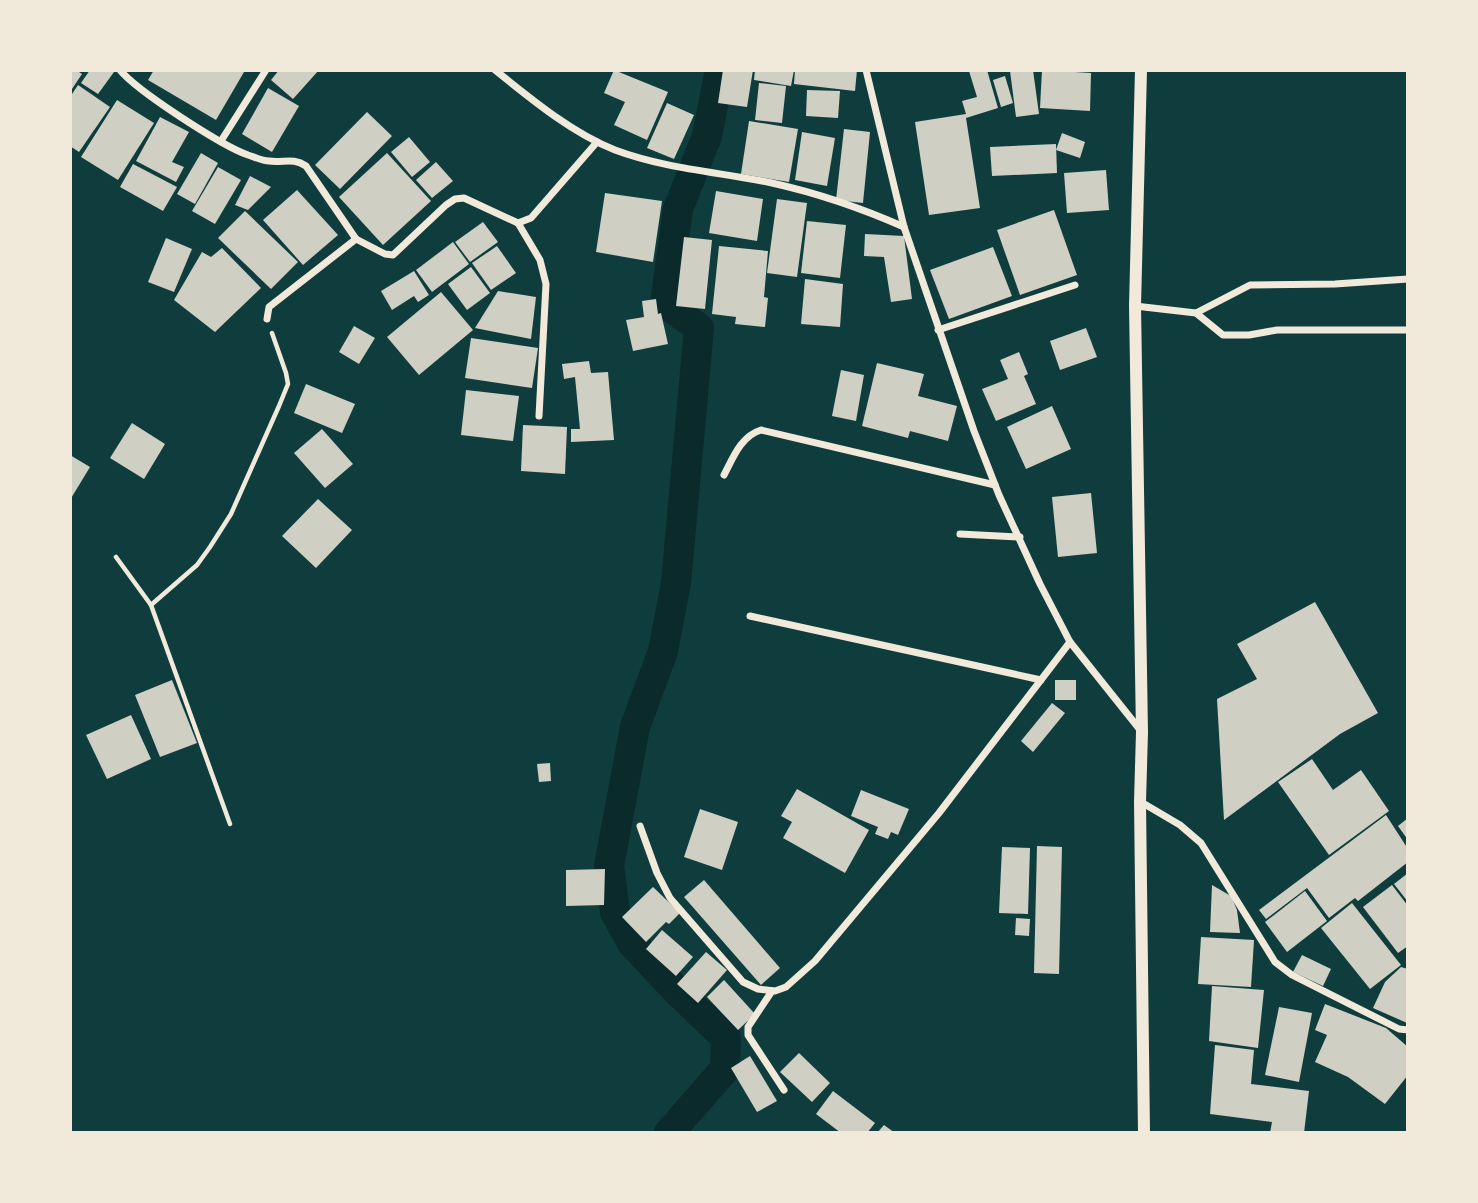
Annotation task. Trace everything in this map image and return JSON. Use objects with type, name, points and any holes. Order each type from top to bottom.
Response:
[{"type":"street","points":[[120,70],[158,100],[241,152],[269,161],[298,161],[306,166],[356,239],[385,254],[393,255],[455,199],[464,198],[518,223],[540,260],[546,284],[539,416]]},
{"type":"street","points":[[221,141],[266,70]]},
{"type":"street","points":[[495,70],[548,111],[597,142],[661,165],[774,184],[830,199],[904,227]]},
{"type":"street","points":[[866,70],[904,227],[938,330],[995,485],[1070,642],[1142,732]]},
{"type":"street","points":[[1141,70],[1135,306],[1142,732],[1140,802],[1144,1133]]},
{"type":"street","points":[[518,223],[531,218],[597,142]]},
{"type":"street","points":[[267,319],[269,307],[356,239]]},
{"type":"street","points":[[1196,313],[1250,285],[1335,284],[1408,279]]},
{"type":"street","points":[[938,330],[1075,285]]},
{"type":"street","points":[[1135,306],[1196,313],[1223,335],[1249,335],[1277,330],[1408,330]]},
{"type":"street","points":[[724,475],[738,448],[752,433],[761,430],[995,485]]},
{"type":"street","points":[[960,534],[1020,537]]},
{"type":"street","points":[[750,616],[1041,680]]},
{"type":"street","points":[[640,826],[657,873],[670,898],[743,982],[758,989],[772,991],[786,987],[816,961],[939,813],[1070,642]]},
{"type":"street","points":[[1140,802],[1180,825],[1201,843],[1275,962],[1292,975],[1399,1029],[1408,1030]]},
{"type":"street","points":[[772,991],[748,1027],[748,1035],[783,1090]]},
{"type":"path","points":[[151,605],[197,565],[211,547],[231,514],[288,384],[267,319]]},
{"type":"path","points":[[116,557],[151,605],[230,824]]},
{"type":"building","points":[[70,70],[82,74],[70,92]]},
{"type":"building","points":[[90,70],[114,72],[98,94],[81,83]]},
{"type":"building","points":[[154,70],[244,72],[216,120],[148,80]]},
{"type":"building","points":[[279,70],[319,70],[293,99],[271,80]]},
{"type":"building","points":[[614,70],[668,92],[647,140],[614,125],[625,102],[604,93]]},
{"type":"building","points":[[723,70],[753,70],[747,107],[718,103]]},
{"type":"building","points":[[755,70],[794,70],[791,86],[754,80]]},
{"type":"building","points":[[795,70],[857,70],[855,91],[794,84]]},
{"type":"building","points":[[987,70],[998,108],[966,118],[980,208],[929,215],[915,122],[966,114],[962,101],[977,97],[969,71]]},
{"type":"building","points":[[1033,70],[1039,114],[1016,117],[1010,71]]},
{"type":"building","points":[[1042,70],[1091,73],[1090,111],[1040,108]]},
{"type":"building","points":[[1005,76],[1013,103],[1001,107],[993,80]]},
{"type":"building","points":[[759,83],[786,86],[782,123],[755,120]]},
{"type":"building","points":[[78,85],[110,107],[79,152],[70,146],[70,97]]},
{"type":"building","points":[[268,88],[299,106],[272,152],[242,134]]},
{"type":"building","points":[[807,90],[840,91],[838,118],[806,116]]},
{"type":"building","points":[[117,100],[154,123],[118,180],[81,157]]},
{"type":"building","points":[[667,103],[694,115],[674,159],[647,148]]},
{"type":"building","points":[[367,112],[392,136],[340,189],[315,165]]},
{"type":"building","points":[[160,117],[189,132],[172,162],[184,167],[176,182],[136,161]]},
{"type":"building","points":[[749,121],[798,129],[789,182],[741,174]]},
{"type":"building","points":[[844,129],[870,132],[863,203],[836,200]]},
{"type":"building","points":[[802,132],[835,138],[827,186],[795,180]]},
{"type":"building","points":[[1062,133],[1085,142],[1080,158],[1056,150]]},
{"type":"building","points":[[409,137],[430,162],[412,177],[391,152]]},
{"type":"building","points":[[1056,144],[1057,173],[992,176],[990,147]]},
{"type":"building","points":[[201,153],[218,163],[195,204],[177,194]]},
{"type":"building","points":[[387,153],[431,201],[383,245],[339,197]]},
{"type":"building","points":[[436,162],[453,181],[432,198],[416,180]]},
{"type":"building","points":[[133,164],[177,187],[163,211],[120,187]]},
{"type":"building","points":[[218,167],[241,180],[215,224],[192,211]]},
{"type":"building","points":[[1106,170],[1109,210],[1067,213],[1064,173]]},
{"type":"building","points":[[250,176],[271,187],[248,210],[235,205]]},
{"type":"building","points":[[297,190],[338,235],[303,265],[263,220]]},
{"type":"building","points":[[716,191],[763,199],[757,241],[709,233]]},
{"type":"building","points":[[605,193],[662,201],[653,262],[596,252]]},
{"type":"building","points":[[777,199],[807,203],[797,277],[767,273]]},
{"type":"building","points":[[1054,210],[1077,275],[1020,295],[997,230]]},
{"type":"building","points":[[245,211],[298,262],[271,289],[218,238]]},
{"type":"building","points":[[807,221],[846,225],[840,278],[801,273]]},
{"type":"building","points":[[483,222],[498,242],[470,262],[455,242]]},
{"type":"building","points":[[865,234],[904,236],[912,299],[891,302],[884,257],[864,256]]},
{"type":"building","points":[[684,237],[712,240],[705,309],[676,306]]},
{"type":"building","points":[[166,238],[192,249],[174,292],[148,282]]},
{"type":"building","points":[[453,242],[469,264],[432,292],[416,270]]},
{"type":"building","points":[[497,246],[516,273],[491,290],[472,263]]},
{"type":"building","points":[[719,246],[768,251],[764,297],[768,298],[765,327],[735,324],[736,317],[712,314]]},
{"type":"building","points":[[993,247],[1012,296],[949,319],[930,270]]},
{"type":"building","points":[[222,248],[261,288],[215,332],[174,300],[202,252],[211,257]]},
{"type":"building","points":[[471,267],[490,293],[467,310],[448,284]]},
{"type":"building","points":[[414,271],[429,295],[418,302],[414,296],[392,310],[381,291]]},
{"type":"building","points":[[805,279],[843,284],[840,327],[801,324]]},
{"type":"building","points":[[498,291],[536,297],[531,339],[475,328]]},
{"type":"building","points":[[441,292],[473,330],[419,375],[387,337]]},
{"type":"building","points":[[656,299],[668,344],[633,351],[626,320],[644,317],[642,301]]},
{"type":"building","points":[[354,326],[375,338],[359,364],[339,352]]},
{"type":"building","points":[[1086,328],[1097,357],[1060,370],[1050,341]]},
{"type":"building","points":[[471,338],[538,348],[532,388],[465,378]]},
{"type":"building","points":[[1019,352],[1028,374],[1024,376],[1036,404],[996,421],[982,389],[1008,379],[1000,360]]},
{"type":"building","points":[[589,361],[591,373],[608,372],[614,440],[571,442],[571,429],[580,429],[575,377],[564,379],[562,364]]},
{"type":"building","points":[[877,363],[924,374],[918,396],[957,406],[948,441],[910,431],[908,438],[862,426]]},
{"type":"building","points":[[841,370],[864,375],[856,421],[832,416]]},
{"type":"building","points":[[306,384],[355,404],[342,433],[294,413]]},
{"type":"building","points":[[466,390],[519,396],[513,441],[461,435]]},
{"type":"building","points":[[1052,406],[1071,449],[1026,469],[1007,427]]},
{"type":"building","points":[[132,423],[165,444],[144,479],[110,458]]},
{"type":"building","points":[[523,425],[567,427],[565,474],[521,471]]},
{"type":"building","points":[[322,429],[353,464],[325,488],[294,453]]},
{"type":"building","points":[[70,455],[90,467],[70,500]]},
{"type":"building","points":[[1091,493],[1097,553],[1058,557],[1052,497]]},
{"type":"building","points":[[318,499],[352,530],[316,568],[282,536]]},
{"type":"building","points":[[1315,602],[1378,713],[1340,734],[1224,820],[1217,699],[1257,679],[1237,644]]},
{"type":"building","points":[[172,680],[197,743],[160,757],[135,695]]},
{"type":"building","points":[[1055,680],[1076,680],[1076,700],[1055,700]]},
{"type":"building","points":[[1052,703],[1065,713],[1033,752],[1021,741]]},
{"type":"building","points":[[131,715],[151,759],[107,779],[86,735]]},
{"type":"building","points":[[1312,759],[1333,790],[1361,770],[1389,811],[1329,855],[1278,782]]},
{"type":"building","points":[[550,763],[551,781],[539,782],[537,764]]},
{"type":"building","points":[[797,789],[869,830],[845,873],[783,838],[792,822],[781,816]]},
{"type":"building","points":[[861,790],[909,809],[898,835],[891,832],[888,839],[875,834],[878,827],[851,816]]},
{"type":"building","points":[[700,809],[738,822],[722,870],[684,857]]},
{"type":"building","points":[[1386,815],[1408,849],[1408,862],[1358,901],[1355,898],[1329,918],[1307,888],[1266,919],[1259,910]]},
{"type":"building","points":[[1408,818],[1408,840],[1398,826]]},
{"type":"building","points":[[1037,846],[1062,847],[1059,974],[1034,973]]},
{"type":"building","points":[[1002,847],[1030,848],[1028,914],[999,913]]},
{"type":"building","points":[[605,869],[604,905],[566,906],[566,870]]},
{"type":"building","points":[[1408,873],[1408,902],[1394,884]]},
{"type":"building","points":[[704,880],[780,968],[761,985],[684,897]]},
{"type":"building","points":[[1212,885],[1231,896],[1237,910],[1240,933],[1210,932]]},
{"type":"building","points":[[1392,885],[1408,906],[1408,946],[1398,953],[1363,907]]},
{"type":"building","points":[[653,887],[680,913],[669,924],[666,922],[646,942],[622,917]]},
{"type":"building","points":[[1305,891],[1327,921],[1287,952],[1265,922]]},
{"type":"building","points":[[1352,903],[1401,965],[1370,989],[1321,928]]},
{"type":"building","points":[[1016,918],[1030,919],[1029,936],[1015,935]]},
{"type":"building","points":[[662,930],[693,957],[676,976],[646,949]]},
{"type":"building","points":[[1201,937],[1254,940],[1251,987],[1198,984]]},
{"type":"building","points":[[706,952],[727,970],[698,1003],[677,984]]},
{"type":"building","points":[[1302,955],[1331,969],[1323,986],[1293,972]]},
{"type":"building","points":[[1401,967],[1408,969],[1407,1023],[1373,1008],[1385,982]]},
{"type":"building","points":[[724,980],[755,1014],[738,1030],[707,997]]},
{"type":"building","points":[[1212,986],[1264,990],[1258,1048],[1209,1041]]},
{"type":"building","points":[[1325,1004],[1386,1028],[1408,1047],[1408,1075],[1385,1104],[1348,1077],[1315,1062],[1327,1035],[1315,1030]]},
{"type":"building","points":[[1279,1007],[1312,1013],[1299,1082],[1265,1075]]},
{"type":"building","points":[[1215,1045],[1254,1050],[1251,1084],[1309,1091],[1304,1133],[1270,1133],[1272,1122],[1210,1114]]},
{"type":"building","points":[[799,1053],[830,1083],[812,1102],[780,1072]]},
{"type":"building","points":[[750,1056],[777,1101],[757,1112],[731,1068]]},
{"type":"building","points":[[833,1091],[875,1123],[867,1133],[841,1133],[816,1114]]},
{"type":"building","points":[[884,1125],[895,1133],[877,1133]]},
{"type":"waterway","points":[[669,1133],[725,1069],[726,1038],[632,943],[615,912],[609,866],[635,727],[663,651],[676,583],[699,328],[665,303],[678,209],[707,136],[720,70]]}]
